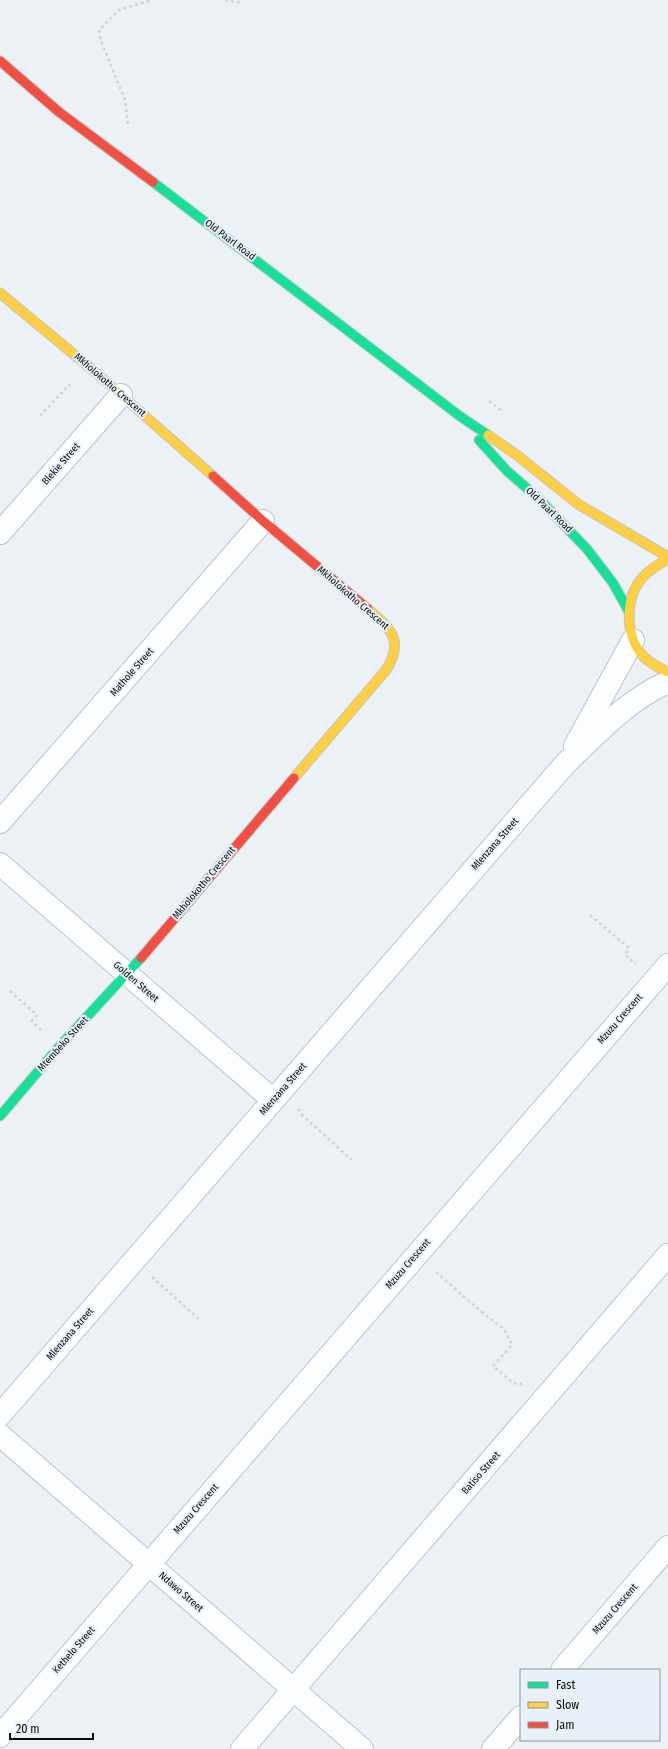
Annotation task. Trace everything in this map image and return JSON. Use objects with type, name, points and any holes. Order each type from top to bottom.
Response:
[{"type":"main road","name":"Old Paarl Road","points":[[0,61],[59,112],[461,417],[518,456],[578,504],[668,558],[654,566],[642,578],[632,593],[628,610],[629,625],[633,640],[644,658],[660,670],[668,672]]},
{"type":"main road","name":"Mkholokotho Crescent","points":[[0,292],[121,394],[263,521],[388,626],[395,643],[395,653],[392,662],[386,670],[127,974]]},
{"type":"main road","name":"Old Paarl Road","points":[[461,417],[507,471],[536,497],[587,549],[610,579],[628,610]]},
{"type":"main road","name":"Mtembeko Street","points":[[0,1116],[59,1047],[127,974]]},
{"type":"street","name":"Blekie Street","points":[[0,533],[121,394]]},
{"type":"street","name":"Mathole Street","points":[[0,822],[263,521]]},
{"type":"street","name":"Mlenzana Street","points":[[566,763],[633,640]]},
{"type":"street","name":"Mlenzana Street","points":[[0,1415],[566,763],[635,700],[668,682]]},
{"type":"street","name":"Golden Street","points":[[0,864],[127,974],[279,1093]]},
{"type":"street","name":"Mzuzu Crescent","points":[[148,1564],[662,972]]},
{"type":"street","name":"Batiso Street","points":[[242,1749],[668,1255]]},
{"type":"street","name":"Ndawo Street","points":[[0,1435],[362,1749]]},
{"type":"street","name":"Mzuzu Crescent","points":[[563,1669],[668,1547]]},
{"type":"street","name":"Kethelo Street","points":[[0,1736],[148,1564]]},
{"type":"street","points":[[494,1749],[520,1718]]},
{"type":"path","points":[[128,124],[124,100],[102,41],[100,30],[119,10],[152,0]]},
{"type":"path","points":[[225,0],[243,3]]},
{"type":"path","points":[[40,416],[69,385],[76,389],[94,371]]},
{"type":"path","points":[[590,915],[628,948],[625,955],[662,972]]},
{"type":"path","points":[[10,991],[37,1015],[32,1021],[59,1047]]},
{"type":"path","points":[[279,1093],[352,1160]]},
{"type":"path","points":[[418,1253],[442,1277],[484,1314],[504,1328],[512,1345],[493,1366],[513,1383],[524,1384],[543,1401]]},
{"type":"path","points":[[134,1260],[202,1321]]},
{"type":"traffic: fast","points":[[153,182],[461,417],[488,435]]},
{"type":"traffic: fast","points":[[479,440],[507,471],[537,497],[587,549],[613,583],[628,610]]},
{"type":"traffic: fast","points":[[0,1116],[59,1047],[141,958]]},
{"type":"traffic: slow","points":[[0,293],[94,371],[213,476]]},
{"type":"traffic: slow","points":[[488,435],[518,456],[578,504],[668,557]]},
{"type":"traffic: slow","points":[[668,559],[643,577],[632,596],[629,617],[633,639],[638,649],[649,662],[668,672]]},
{"type":"traffic: slow","points":[[294,778],[386,670],[392,660],[394,650],[392,635],[383,622],[368,609]]},
{"type":"traffic: jam","points":[[0,61],[59,112],[153,182]]},
{"type":"traffic: jam","points":[[213,476],[263,521],[368,609]]},
{"type":"traffic: jam","points":[[141,958],[294,778]]}]
